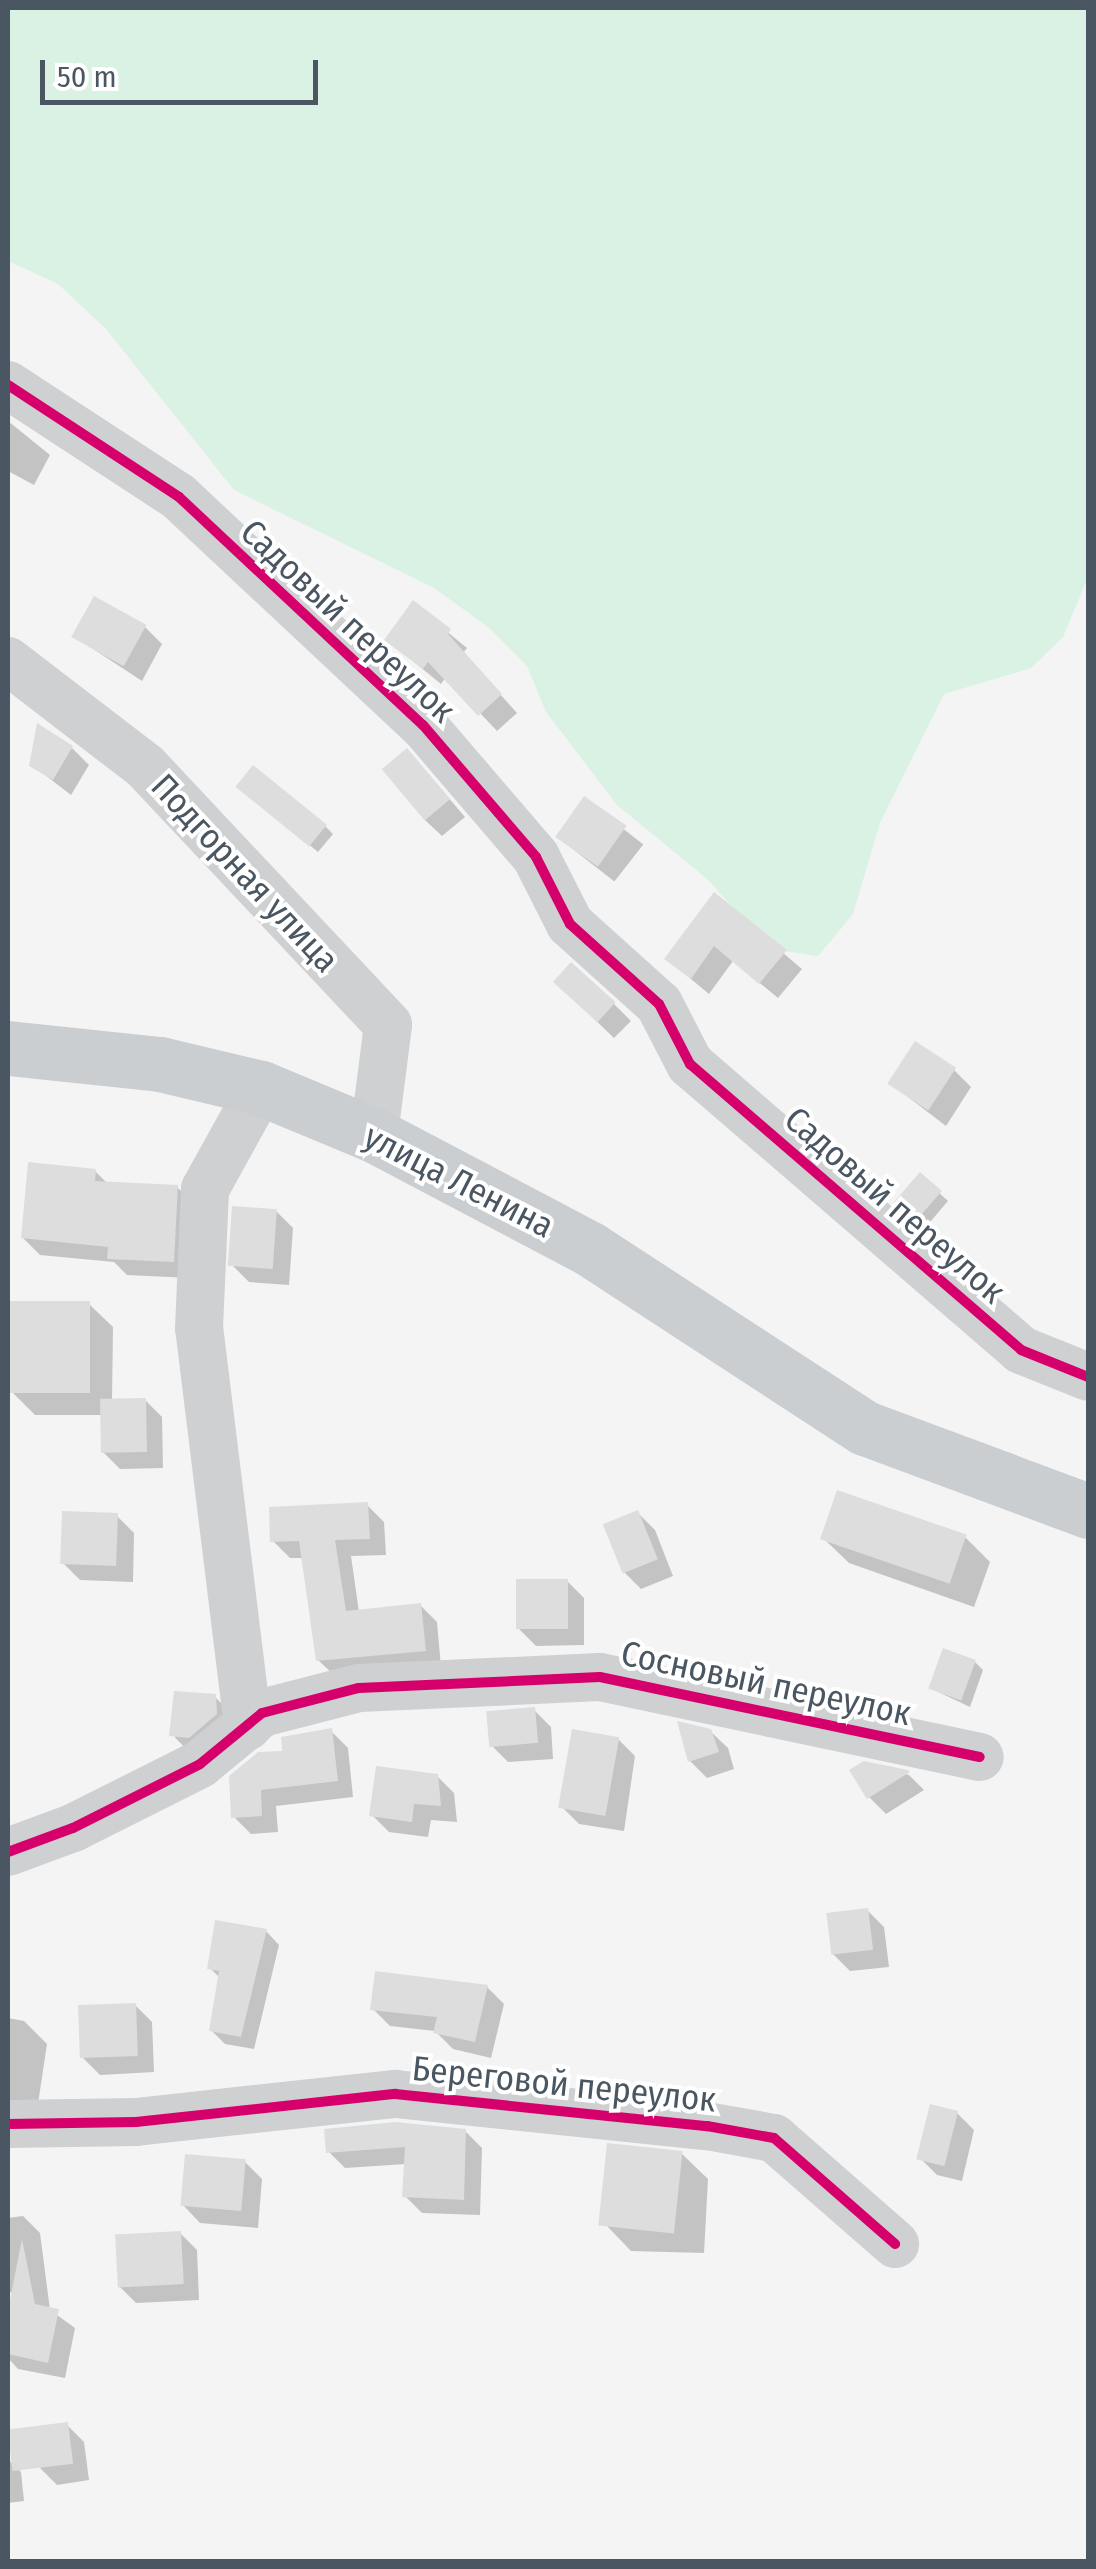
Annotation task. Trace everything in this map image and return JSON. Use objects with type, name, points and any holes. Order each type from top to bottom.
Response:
[{"type":"main road","name":"улица Ленина","points":[[8,1048],[160,1064],[261,1088],[374,1135],[590,1249],[865,1428],[1088,1510]]},
{"type":"street","name":"Садовый переулок","points":[[8,385],[179,497],[423,725],[536,857],[570,924],[660,1004],[690,1064],[1020,1350],[1088,1377]]},
{"type":"street","name":"Подгорная улица","points":[[8,661],[146,766],[388,1025],[374,1135]]},
{"type":"street","points":[[248,1726],[199,1328],[206,1189],[261,1088]]},
{"type":"street","name":"Сосновый переулок","points":[[8,1852],[73,1828],[200,1764],[262,1713],[359,1688],[600,1677],[980,1757]]},
{"type":"street","name":"Береговой переулок","points":[[8,2124],[136,2122],[395,2094],[707,2126],[774,2138],[896,2244]]},
{"type":"green space","points":[[8,8],[1088,8],[1088,577],[1063,637],[1031,668],[944,694],[880,823],[853,914],[818,956],[771,949],[706,878],[617,805],[546,712],[527,666],[488,627],[434,588],[234,490],[106,329],[58,284],[8,261]]},
{"type":"building","points":[[94,596],[146,625],[124,666],[71,637]]},
{"type":"building","points":[[413,600],[451,629],[448,634],[502,694],[478,716],[428,662],[423,669],[384,640]]},
{"type":"building","points":[[37,723],[73,746],[53,780],[29,766]]},
{"type":"building","points":[[407,748],[450,799],[425,821],[382,769]]},
{"type":"building","points":[[253,765],[327,825],[309,847],[235,787]]},
{"type":"building","points":[[584,796],[627,826],[598,867],[555,837]]},
{"type":"building","points":[[714,892],[787,950],[759,984],[714,946],[691,979],[664,959]]},
{"type":"building","points":[[571,962],[616,1002],[598,1022],[553,982]]},
{"type":"building","points":[[915,1041],[956,1068],[928,1110],[887,1084]]},
{"type":"building","points":[[28,1162],[96,1169],[95,1181],[178,1185],[174,1262],[107,1259],[108,1247],[21,1238]]},
{"type":"building","points":[[920,1172],[942,1191],[916,1221],[894,1202]]},
{"type":"building","points":[[232,1206],[277,1209],[273,1269],[228,1266]]},
{"type":"building","points":[[9,1301],[90,1301],[90,1393],[9,1393]]},
{"type":"building","points":[[146,1398],[147,1452],[101,1453],[100,1399]]},
{"type":"building","points":[[837,1490],[967,1535],[950,1584],[820,1539]]},
{"type":"building","points":[[368,1502],[370,1539],[335,1540],[346,1611],[421,1603],[426,1651],[316,1661],[299,1541],[270,1542],[269,1507]]},
{"type":"building","points":[[638,1510],[658,1559],[623,1573],[603,1524]]},
{"type":"building","points":[[62,1511],[118,1513],[116,1566],[60,1564]]},
{"type":"building","points":[[516,1579],[568,1579],[568,1629],[516,1629]]},
{"type":"building","points":[[943,1648],[976,1660],[961,1700],[928,1688]]},
{"type":"building","points":[[174,1691],[216,1694],[217,1714],[189,1738],[169,1736]]},
{"type":"building","points":[[535,1707],[538,1743],[489,1747],[486,1711]]},
{"type":"building","points":[[677,1721],[711,1729],[719,1752],[688,1762]]},
{"type":"building","points":[[332,1728],[338,1781],[261,1790],[262,1816],[231,1818],[229,1776],[258,1752],[282,1751],[281,1737]]},
{"type":"building","points":[[572,1729],[619,1737],[605,1816],[558,1808]]},
{"type":"building","points":[[864,1761],[910,1772],[867,1799],[849,1770]]},
{"type":"building","points":[[376,1766],[438,1774],[441,1806],[414,1804],[412,1822],[369,1816]]},
{"type":"building","points":[[868,1908],[873,1950],[831,1955],[826,1913]]},
{"type":"building","points":[[215,1920],[267,1929],[241,2037],[209,2031],[219,1971],[207,1969]]},
{"type":"building","points":[[375,1971],[488,1985],[475,2042],[433,2033],[437,2017],[370,2010]]},
{"type":"building","points":[[136,2003],[138,2056],[80,2058],[78,2005]]},
{"type":"building","points":[[930,2104],[958,2111],[944,2166],[916,2159]]},
{"type":"building","points":[[395,2122],[466,2129],[464,2200],[402,2197],[405,2147],[326,2153],[324,2129]]},
{"type":"building","points":[[607,2143],[683,2151],[674,2233],[598,2226]]},
{"type":"building","points":[[185,2154],[246,2159],[241,2211],[180,2206]]},
{"type":"building","points":[[181,2231],[184,2284],[118,2287],[115,2234]]},
{"type":"building","points":[[22,2239],[35,2304],[59,2309],[48,2363],[8,2354],[8,2310]]},
{"type":"building","points":[[68,2422],[73,2464],[13,2471],[8,2429]]},
{"type":"cycle path","points":[[8,385],[179,497],[423,725],[536,857],[570,924],[659,1004],[690,1064],[1021,1350],[1088,1377]]},
{"type":"cycle path","points":[[8,1852],[73,1828],[200,1764],[262,1713],[359,1688],[600,1677],[980,1757]]},
{"type":"cycle path","points":[[8,2124],[136,2122],[395,2094],[707,2126],[774,2138],[895,2244]]}]
